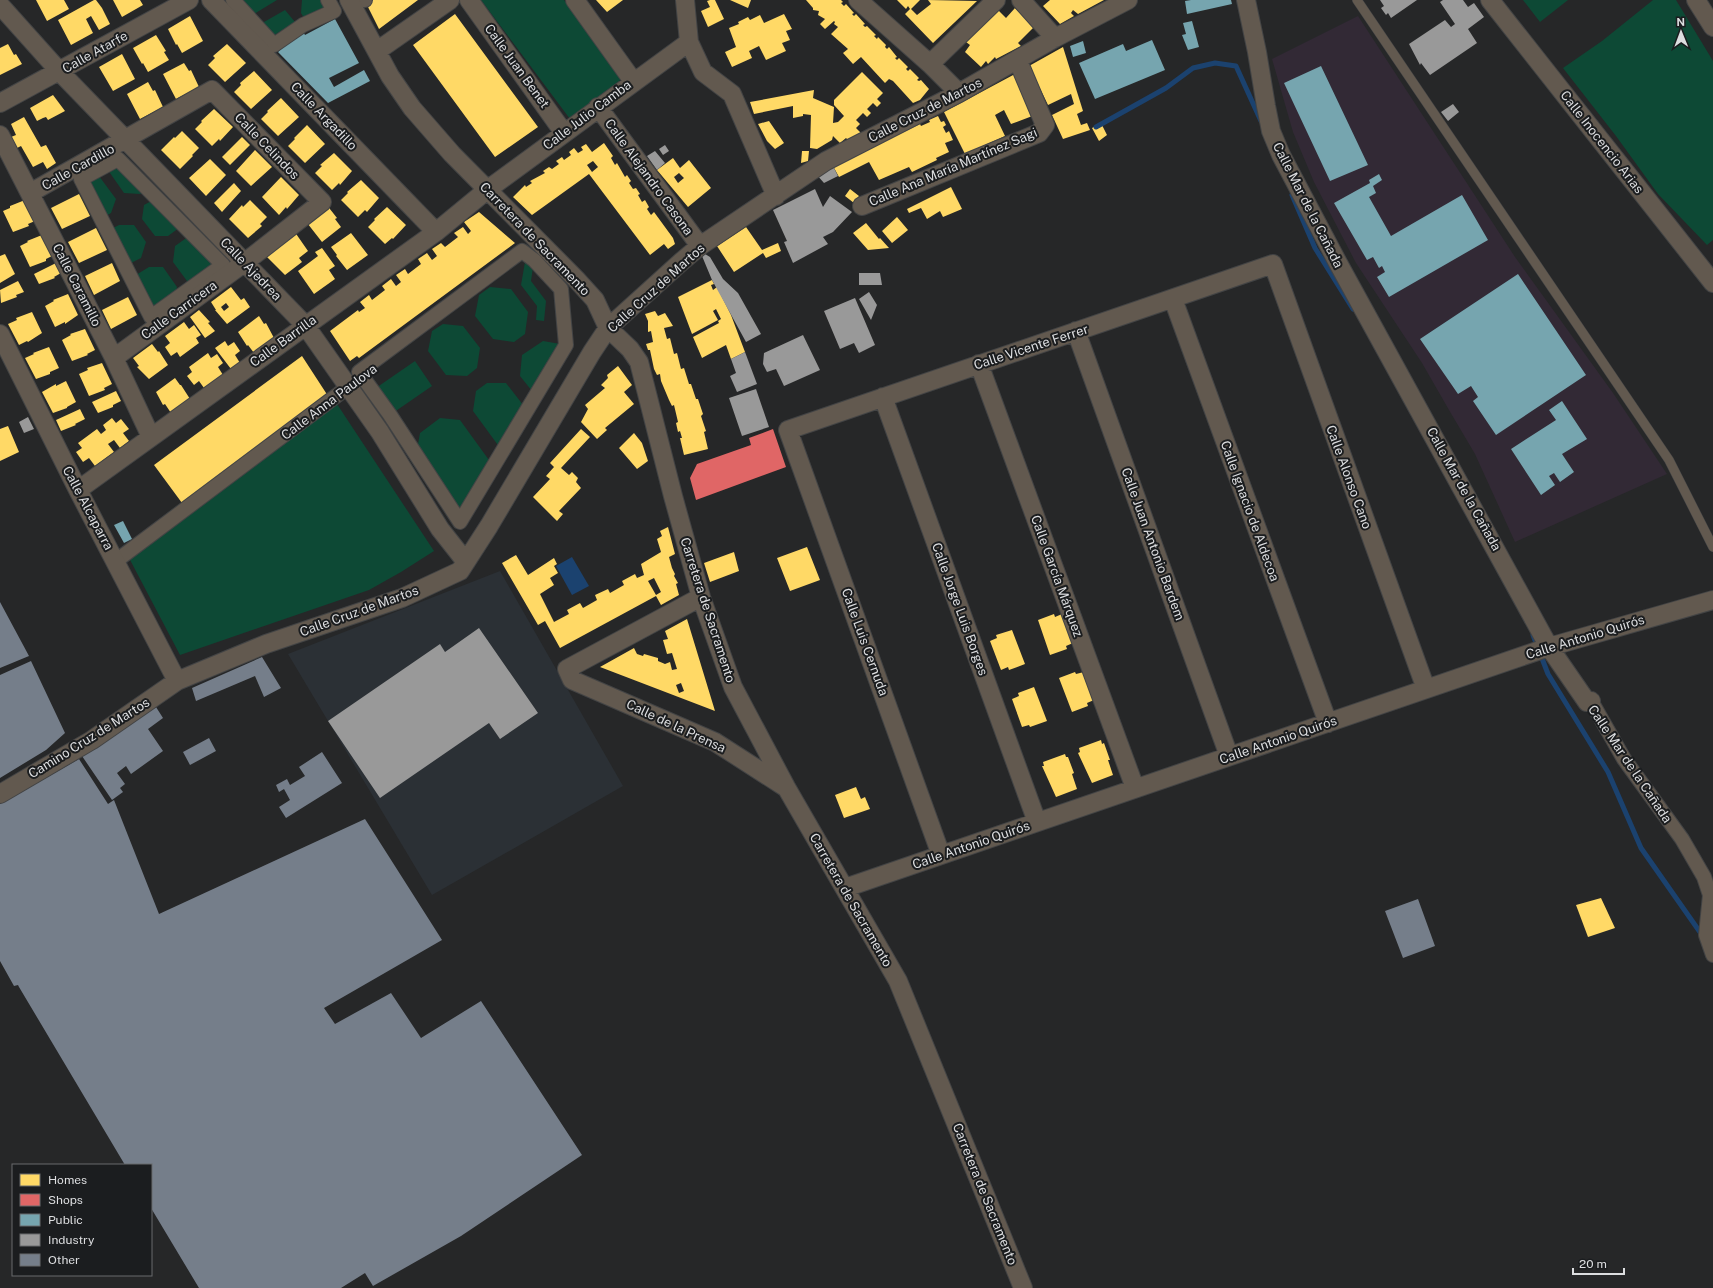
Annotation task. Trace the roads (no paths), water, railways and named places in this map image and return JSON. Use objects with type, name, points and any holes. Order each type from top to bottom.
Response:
[{"type":"street","name":"Calle Atarfe","points":[[0,103],[60,72],[189,0]]},
{"type":"street","name":"Calle Argadillo","points":[[211,0],[436,232]]},
{"type":"street","points":[[233,0],[274,45],[303,25],[334,11],[328,0]]},
{"type":"street","name":"Carretera de Sacramento","points":[[348,0],[390,76],[412,108],[452,154],[541,243],[595,300],[608,328],[630,349],[639,362],[673,496],[702,598],[733,687],[786,787],[898,981],[1023,1288]]},
{"type":"street","points":[[377,51],[450,0]]},
{"type":"street","name":"Calle Juan Benet","points":[[469,0],[564,133]]},
{"type":"street","points":[[574,0],[633,81]]},
{"type":"street","points":[[685,0],[689,42],[704,72],[732,94],[776,196]]},
{"type":"street","points":[[858,0],[930,64],[959,93]]},
{"type":"street","points":[[930,64],[996,0]]},
{"type":"street","points":[[1020,0],[1055,38]]},
{"type":"street","name":"Calle Cruz de Martos","points":[[177,681],[266,644],[402,598],[460,571],[489,526],[592,352],[608,328],[700,246],[826,161],[959,93],[1018,61],[1055,38],[1128,0]]},
{"type":"street","name":"Calle Mar de la Cañada","points":[[1246,0],[1271,131],[1281,155],[1338,263],[1530,610],[1543,649],[1587,702],[1591,702],[1624,759],[1682,839],[1704,877],[1710,895],[1706,935],[1713,955]]},
{"type":"street","name":"Calle Inocencio Arias","points":[[1490,0],[1706,262],[1713,283]]},
{"type":"street","points":[[1696,0],[1713,27]]},
{"type":"street","name":"Calle Ajedrea","points":[[0,6],[60,72],[305,325],[355,382],[380,432],[440,528],[466,562]]},
{"type":"street","name":"Calle Julio Camba","points":[[487,190],[633,81],[689,42]]},
{"type":"street","name":"Calle Ana María Martínez Sagi","points":[[862,206],[1039,133],[1045,125],[1018,61]]},
{"type":"street","name":"Calle Celindos","points":[[126,140],[212,90],[322,202],[244,262]]},
{"type":"street","name":"Calle Alejandro Casona","points":[[598,107],[700,246]]},
{"type":"street","name":"Calle Caramillo","points":[[0,135],[114,358],[151,437]]},
{"type":"street","name":"Calle Cardillo","points":[[30,193],[126,140]]},
{"type":"street","points":[[118,159],[223,265],[151,317],[80,179],[118,159]]},
{"type":"street","name":"Calle Barrilla","points":[[78,490],[436,232],[487,190]]},
{"type":"street","name":"Calle Anna Paulova","points":[[116,561],[541,243]]},
{"type":"street","points":[[355,382],[390,415],[460,522],[566,345],[560,289],[534,260],[526,254]]},
{"type":"street","name":"Calle Carricera","points":[[114,358],[244,262]]},
{"type":"street","name":"Calle Vicente Ferrer","points":[[788,430],[1273,264]]},
{"type":"street","name":"Calle Alonso Cano","points":[[1273,264],[1426,689]]},
{"type":"street","name":"Calle Ignacio de Aldecoa","points":[[1173,299],[1328,722]]},
{"type":"street","name":"Calle Juan Antonio Bardem","points":[[1076,332],[1229,756]]},
{"type":"street","name":"Calle Alcaparra","points":[[0,334],[78,490],[177,681]]},
{"type":"street","name":"Calle García Márquez","points":[[979,364],[1135,788]]},
{"type":"street","name":"Calle Jorge Luis Borges","points":[[883,397],[1037,822]]},
{"type":"street","name":"Calle Luis Cernuda","points":[[788,430],[941,855]]},
{"type":"street","name":"Calle de la Prensa","points":[[702,598],[567,669],[572,680],[715,742],[786,787]]},
{"type":"street","name":"Calle Antonio Quirós","points":[[845,888],[1543,649],[1713,600]]},
{"type":"street","name":"Camino Cruz de Martos","points":[[0,794],[92,740],[177,681]]},
{"type":"lane","points":[[1357,0],[1669,460],[1713,547]]},
{"type":"water","points":[[572,557],[589,586],[572,595],[556,566]]},
{"type":"waterway","points":[[1096,127],[1166,88],[1193,68],[1215,63],[1236,66],[1261,121]]},
{"type":"waterway","points":[[1292,195],[1315,248],[1353,309]]},
{"type":"waterway","points":[[1533,635],[1548,674],[1608,772],[1641,848],[1702,935]]}]
